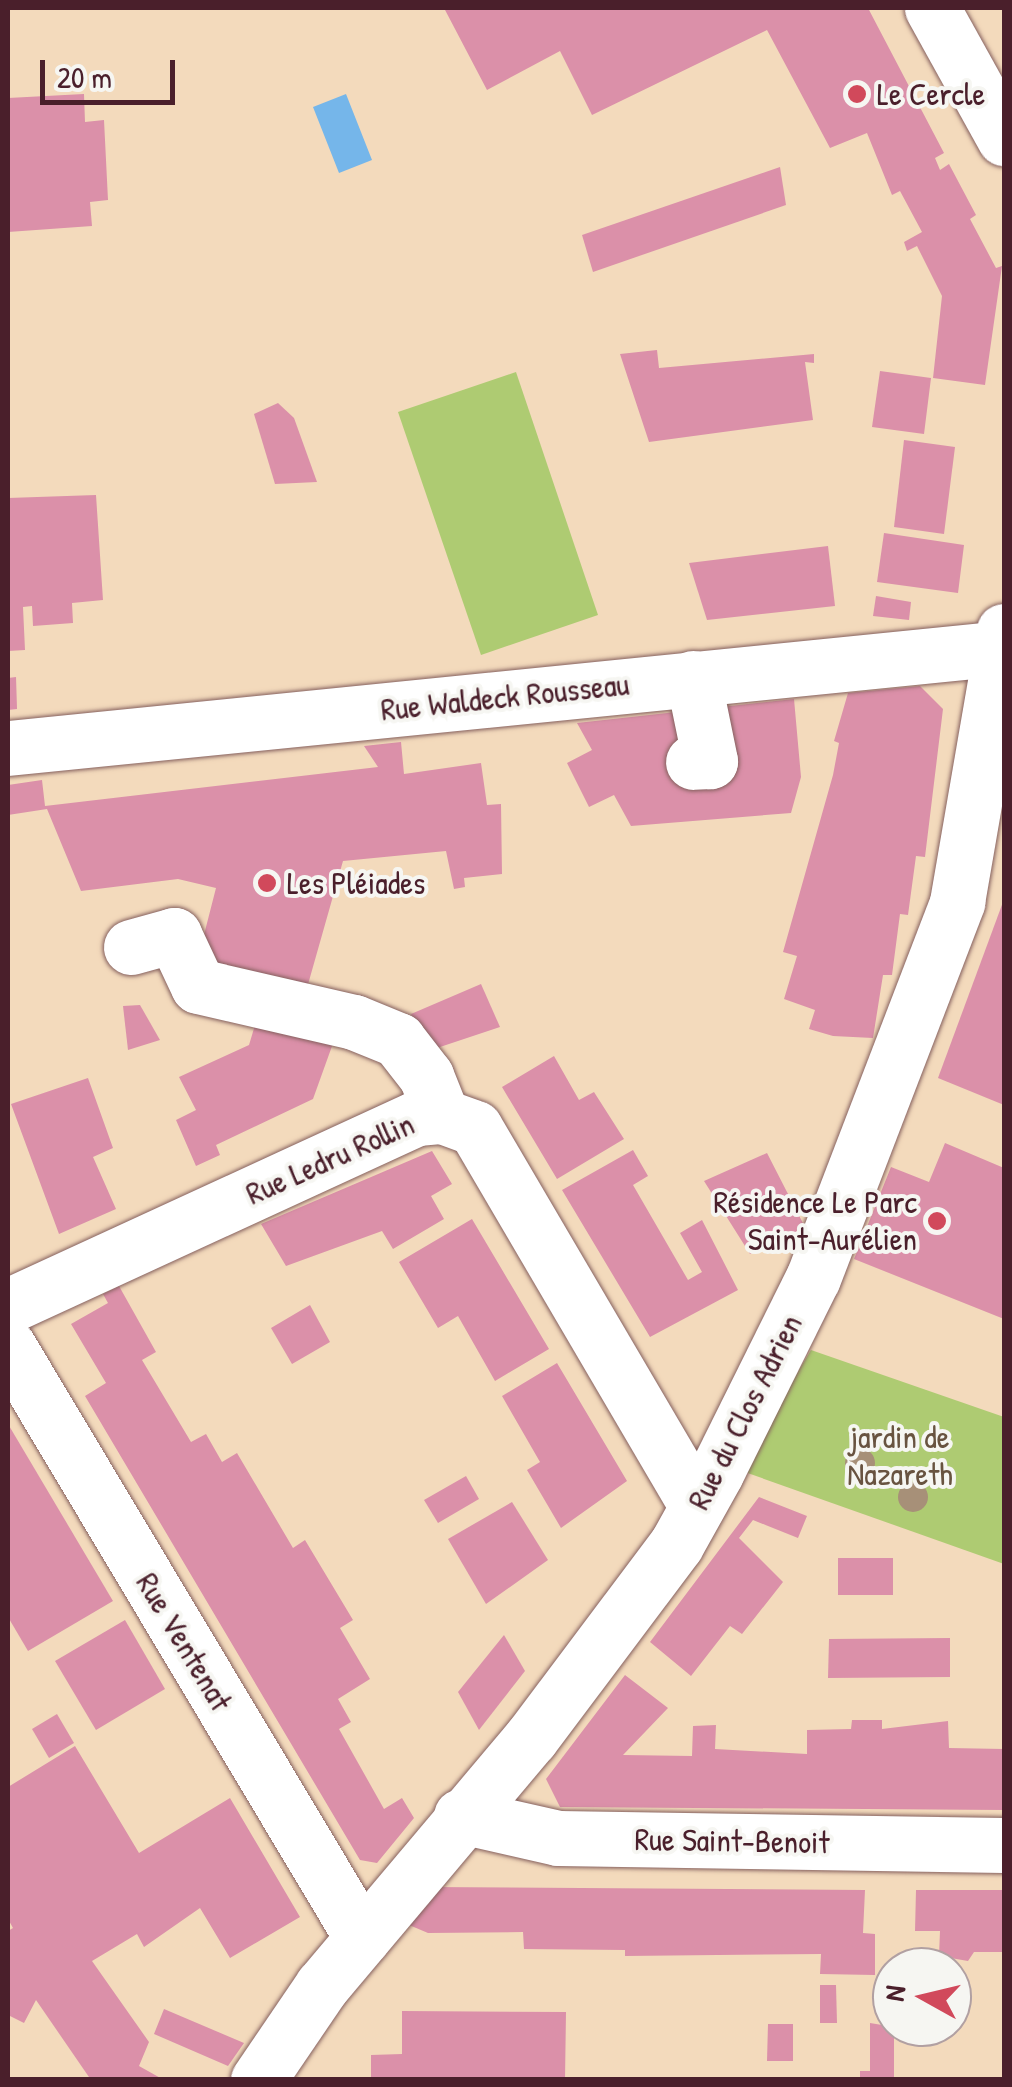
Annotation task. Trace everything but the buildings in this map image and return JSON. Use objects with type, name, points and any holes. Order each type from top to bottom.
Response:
[{"type":"street","points":[[932,8],[1004,138]]},
{"type":"street","name":"Rue Waldeck Rousseau","points":[[8,748],[693,678],[1004,640]]},
{"type":"street","name":"Rue du Clos Adrien","points":[[258,2080],[362,1938],[554,1708],[676,1545],[697,1506],[813,1278],[957,902],[1004,640]]},
{"type":"street","points":[[693,678],[710,761],[693,762]]},
{"type":"street","points":[[131,947],[174,935],[198,986],[354,1022],[398,1040],[426,1076],[429,1117]]},
{"type":"street","points":[[339,1045],[370,1051],[393,1069],[429,1117]]},
{"type":"street","name":"Rue Ledru Rollin","points":[[8,1306],[429,1117],[475,1128],[697,1506]]},
{"type":"street","name":"Rue Ventenat","points":[[8,1346],[362,1938]]},
{"type":"street","name":"Rue Saint-Benoit","points":[[462,1816],[558,1838],[1004,1845]]},
{"type":"green space","points":[[516,372],[598,615],[481,655],[398,412]]},
{"type":"green space","name":"jardin de Nazareth","points":[[811,1350],[1004,1417],[1004,1564],[739,1470]]},
{"type":"water","points":[[346,94],[372,160],[339,173],[313,107]]},
{"type":"place","name":"Le Cercle","points":[[857,94]]},
{"type":"place","name":"Les Pléiades","points":[[267,883]]},
{"type":"place","name":"Résidence Le Parc Saint-Aurélien","points":[[937,1221]]}]
